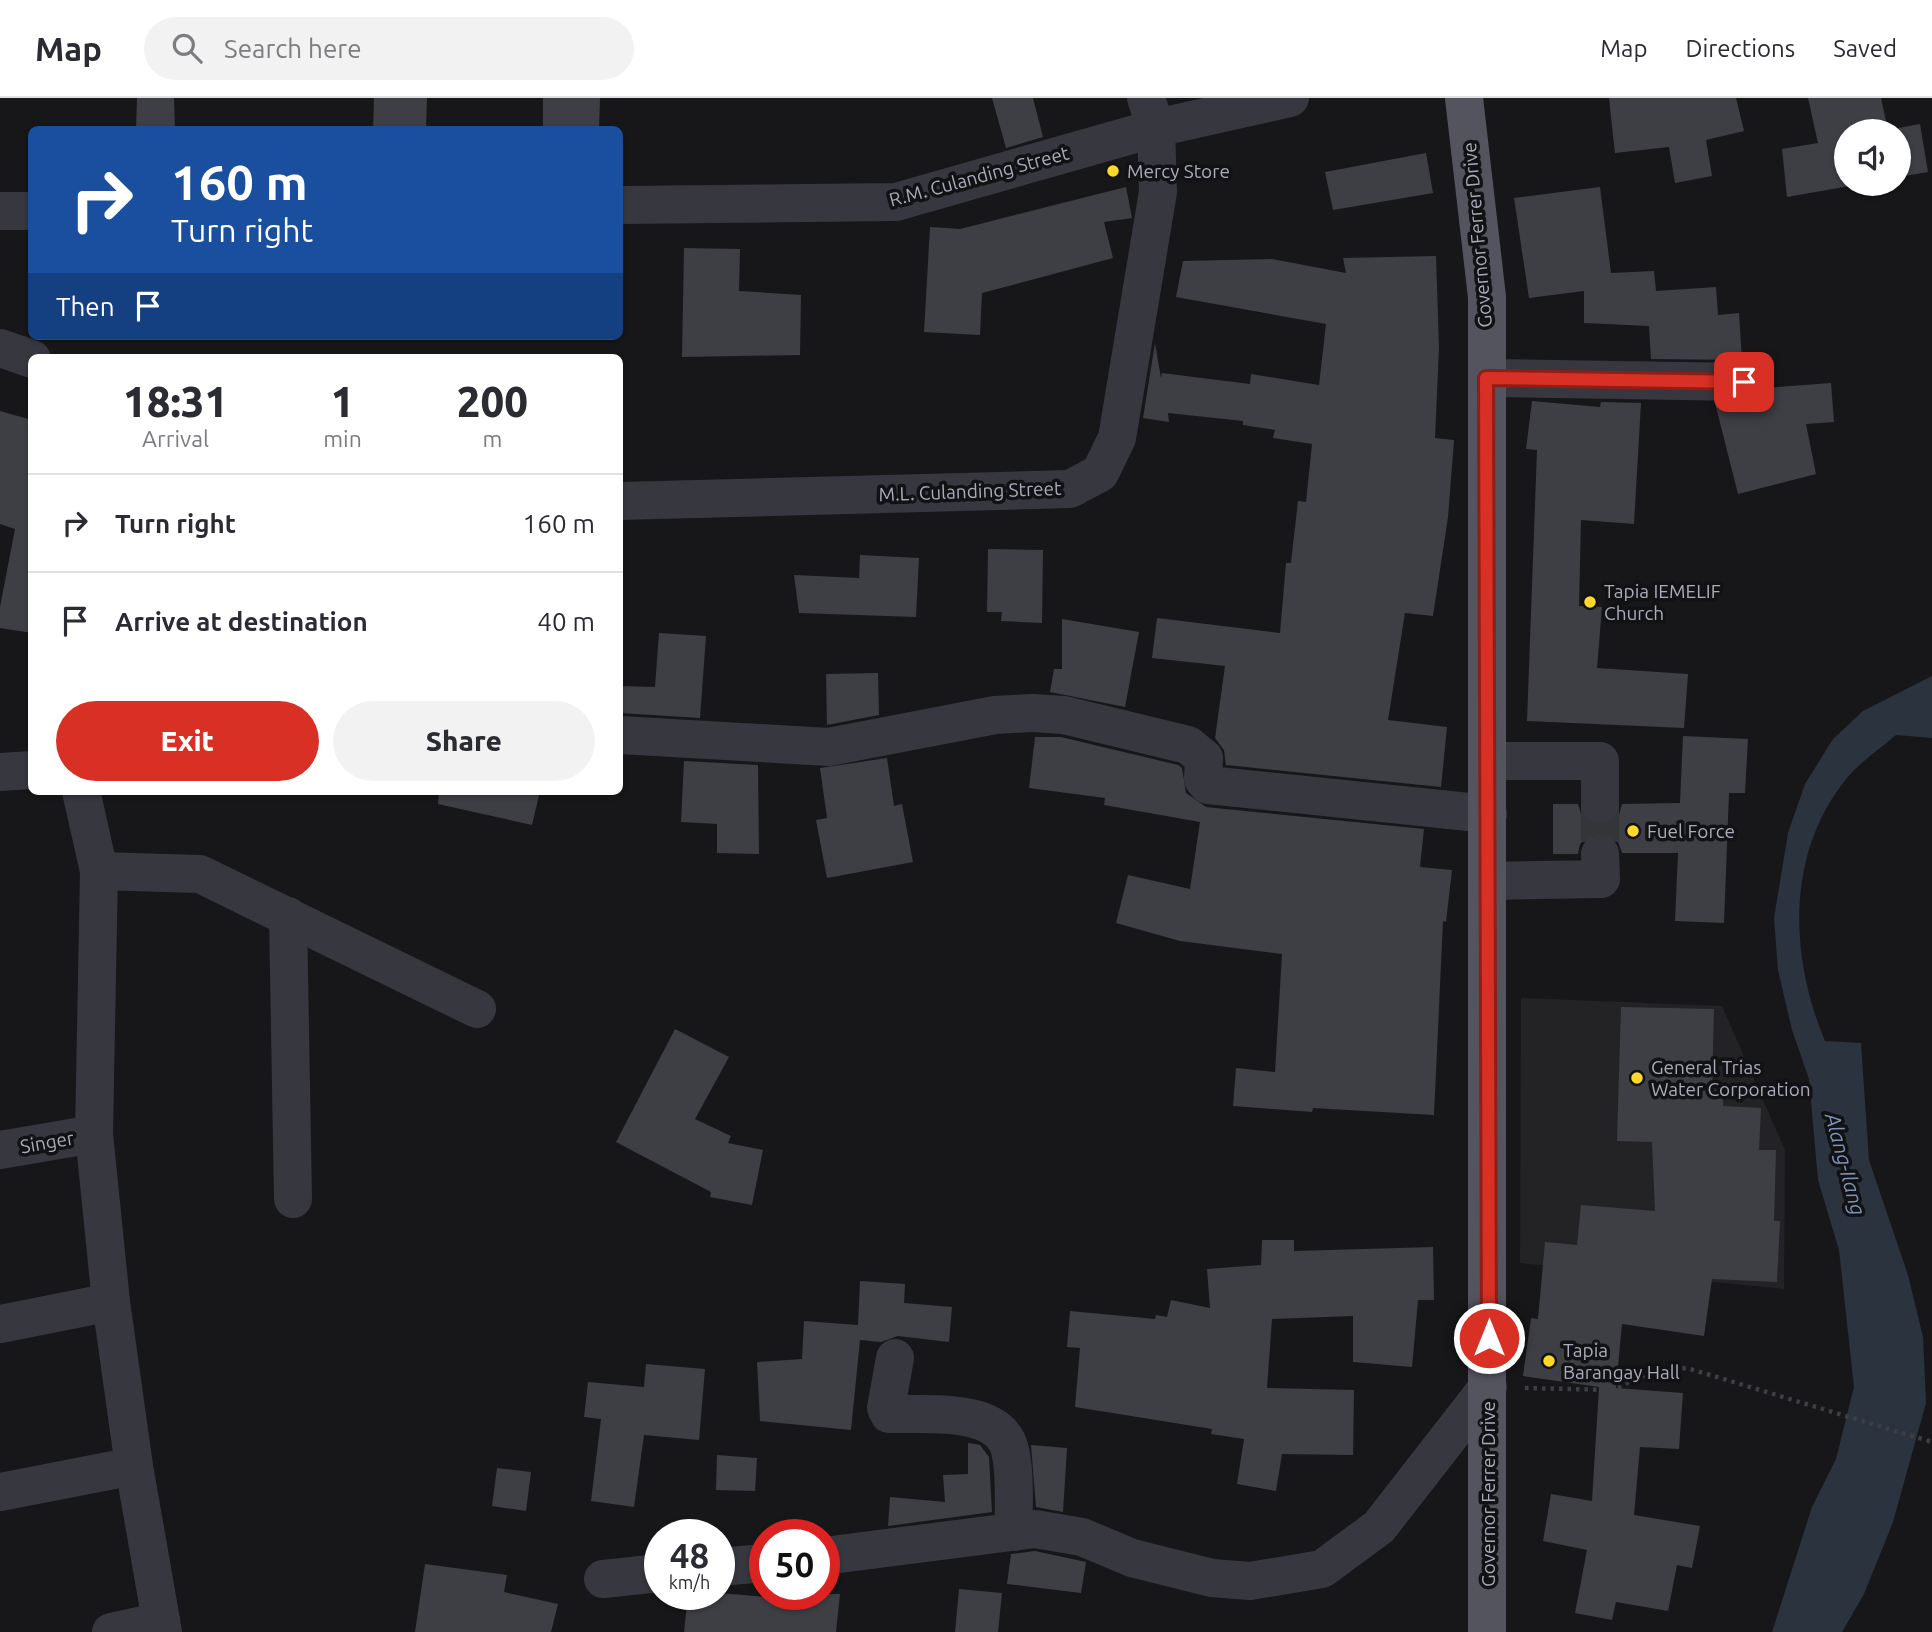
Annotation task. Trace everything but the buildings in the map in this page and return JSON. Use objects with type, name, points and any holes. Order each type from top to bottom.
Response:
[{"type":"main road","name":"Governor Ferrer Drive","points":[[1464,98],[1487,297],[1488,1632]]},
{"type":"street","name":"R.M. Culanding Street","points":[[623,205],[896,202],[1151,113],[1290,98]]},
{"type":"street","name":"M.L. Culanding Street","points":[[623,501],[1070,489],[1100,473],[1117,438],[1158,192],[1151,113]]},
{"type":"street","points":[[0,211],[28,211]]},
{"type":"street","points":[[0,348],[28,358]]},
{"type":"street","points":[[1486,378],[1744,382]]},
{"type":"street","points":[[623,735],[829,747],[995,715],[1064,715],[1188,745],[1204,758],[1203,779],[1208,785],[1488,814]]},
{"type":"street","points":[[1488,761],[1600,761],[1600,804]]},
{"type":"street","points":[[0,772],[28,770]]},
{"type":"street","points":[[82,795],[99,871],[94,1134],[111,1302],[134,1466],[162,1626],[111,1632]]},
{"type":"street","points":[[1488,881],[1601,879],[1600,854]]},
{"type":"street","points":[[99,871],[200,874],[477,1009]]},
{"type":"street","points":[[288,916],[293,1199]]},
{"type":"street","name":"Singer","points":[[0,1150],[94,1134]]},
{"type":"street","points":[[0,1324],[111,1302]]},
{"type":"street","points":[[895,1358],[886,1408],[889,1414],[971,1417],[998,1428],[1010,1448],[1014,1532]]},
{"type":"street","points":[[840,1554],[1035,1529],[1082,1536],[1132,1558],[1212,1578],[1250,1581],[1322,1569],[1379,1527],[1488,1387]]},
{"type":"street","points":[[0,1492],[134,1466]]},
{"type":"street","points":[[603,1579],[644,1575]]},
{"type":"path","points":[[1488,1387],[1612,1390],[1651,1372],[1687,1368],[1932,1441]]},
{"type":"shaded area","name":"General Trias Water Corporation","points":[[1521,998],[1722,1006],[1785,1150],[1784,1289],[1520,1263]]},
{"type":"water","name":"Alang-Ilang","points":[[1932,676],[1932,738],[1896,735],[1847,778],[1827,807],[1813,838],[1804,871],[1800,905],[1800,940],[1805,974],[1825,1041],[1861,1043],[1869,1160],[1908,1275],[1923,1337],[1926,1403],[1893,1522],[1864,1594],[1842,1632],[1772,1632],[1812,1507],[1836,1459],[1854,1387],[1839,1250],[1818,1180],[1809,1079],[1792,1030],[1778,970],[1774,918],[1788,833],[1805,784],[1833,739],[1863,711]]},
{"type":"tunnel","points":[[1600,804],[1600,854]]},
{"type":"place","name":"Mercy Store","points":[[1113,171]]},
{"type":"place","name":"Tapia IEMELIF Church","points":[[1590,602]]},
{"type":"place","name":"Fuel Force","points":[[1633,831]]},
{"type":"place","name":"General Trias Water Corporation","points":[[1637,1078]]},
{"type":"place","name":"Tapia Barangay Hall","points":[[1549,1361]]},
{"type":"route","points":[[1489,1338],[1486,378],[1744,382]]}]
